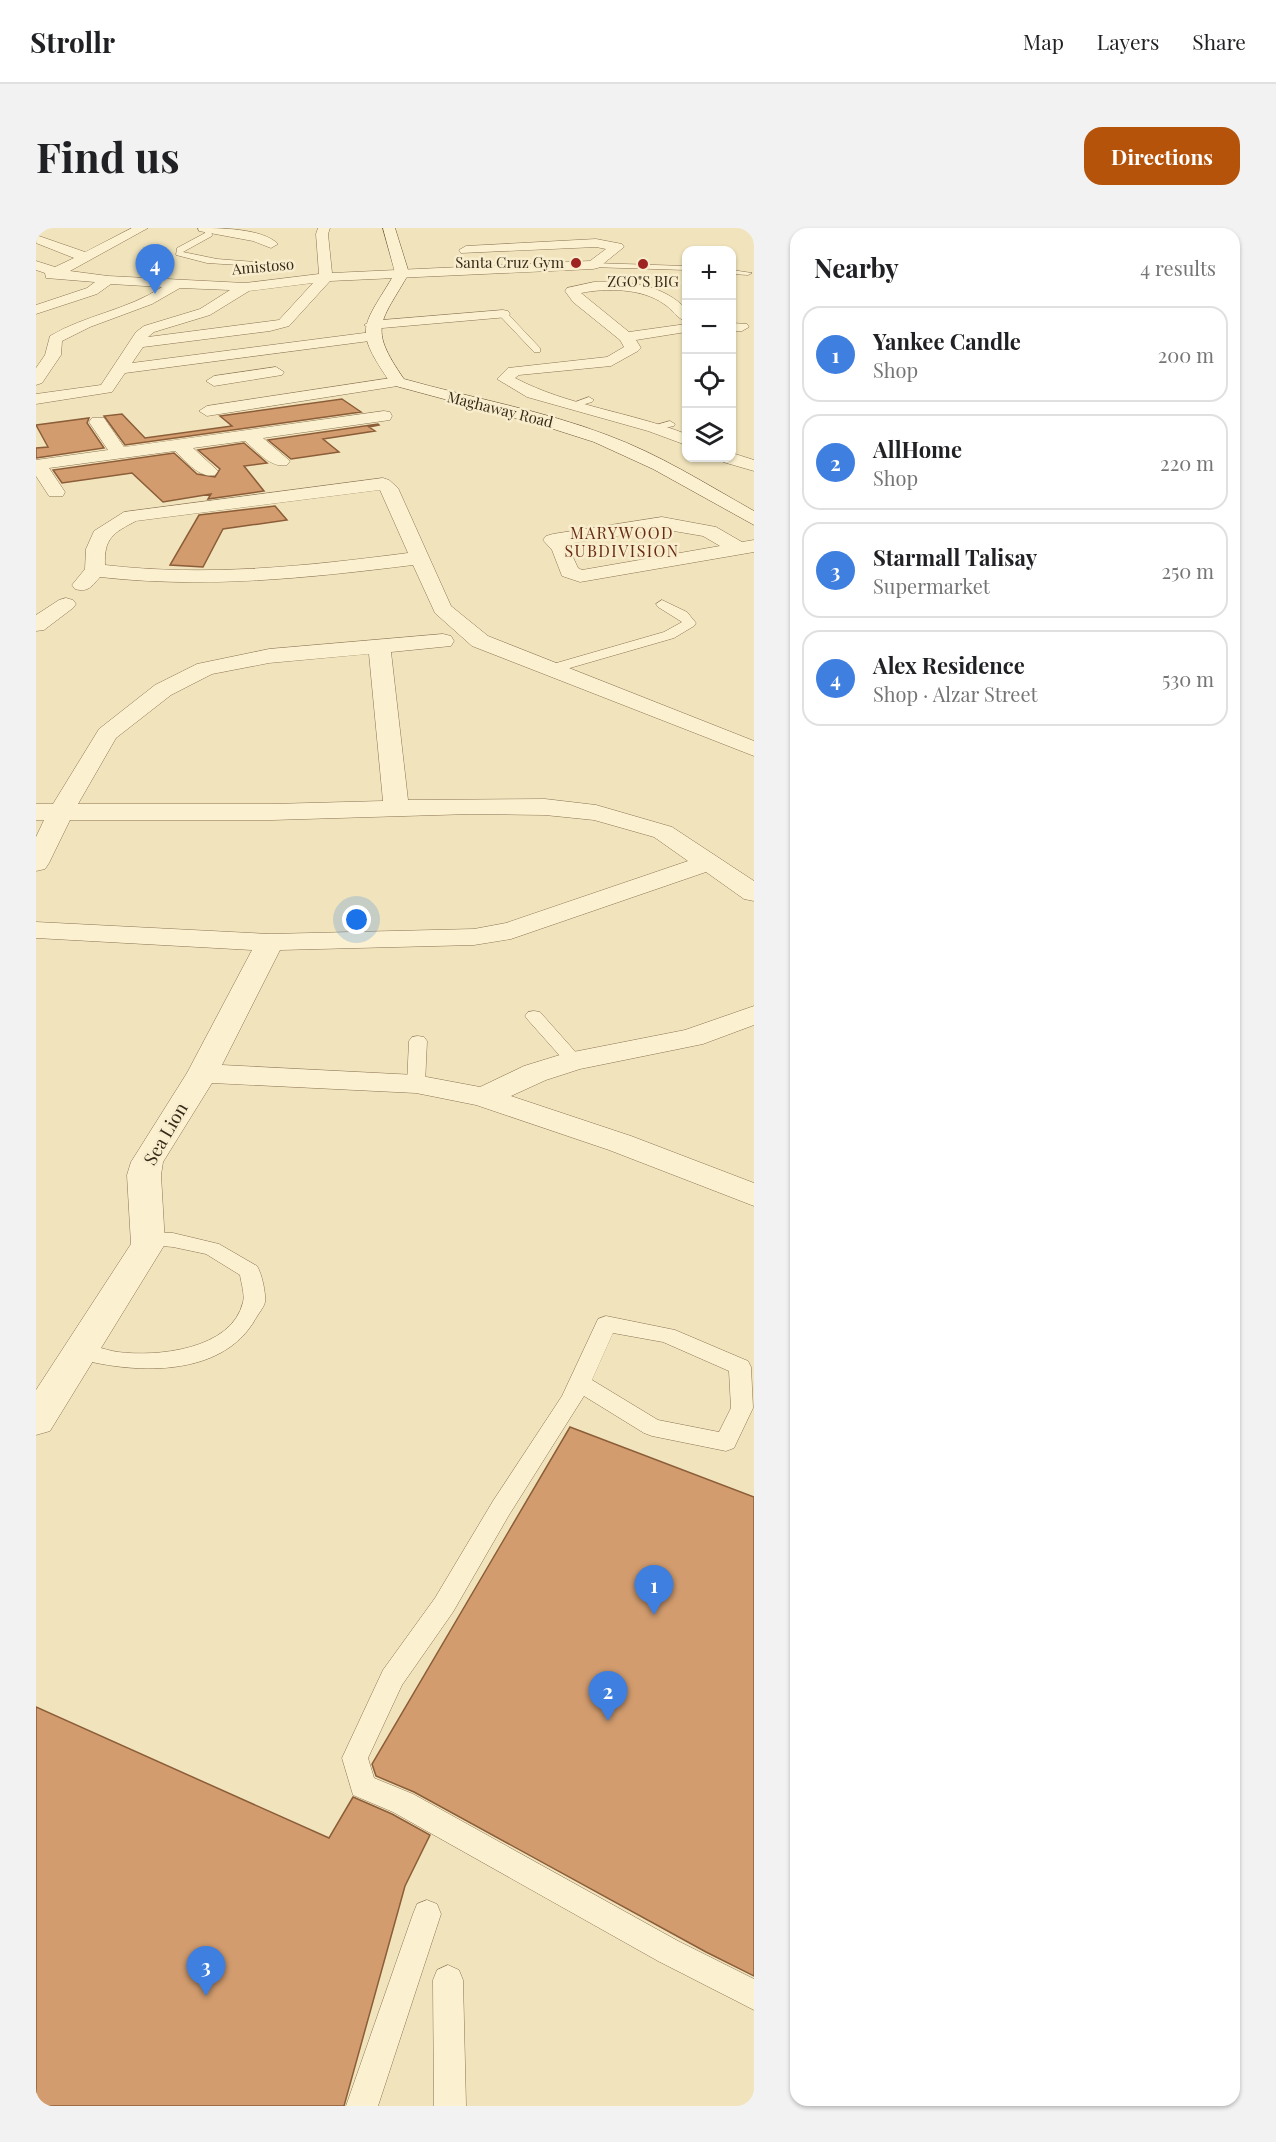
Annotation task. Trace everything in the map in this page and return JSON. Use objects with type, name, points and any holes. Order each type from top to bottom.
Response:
[{"type":"street","points":[[36,281],[57,273],[142,228]]},
{"type":"street","points":[[206,228],[256,238],[271,244]]},
{"type":"street","points":[[138,343],[270,327],[284,323],[326,278],[322,234],[324,228]]},
{"type":"street","points":[[389,228],[402,273],[381,305],[371,331],[376,358],[398,382]]},
{"type":"street","points":[[90,235],[112,243]]},
{"type":"street","points":[[36,239],[86,257]]},
{"type":"street","points":[[483,286],[472,270],[464,244],[596,243],[617,247],[593,265]]},
{"type":"street","name":"Amistoso","points":[[36,265],[57,273],[108,280],[245,287],[402,273],[593,265]]},
{"type":"street","points":[[36,310],[92,291],[108,280]]},
{"type":"street","points":[[36,380],[53,355],[55,339],[72,327],[141,304],[163,294],[176,284]]},
{"type":"street","points":[[36,399],[106,388],[138,343],[141,335],[150,329],[205,312],[245,287]]},
{"type":"street","points":[[682,312],[667,299],[647,292],[599,287],[572,291],[604,322],[626,337],[633,348],[611,361],[514,371],[505,379],[533,394],[582,402],[662,425],[682,437]]},
{"type":"street","points":[[120,369],[371,331],[499,308]]},
{"type":"street","points":[[626,337],[682,329]]},
{"type":"street","points":[[36,354],[53,355]]},
{"type":"street","points":[[214,381],[288,370]]},
{"type":"street","points":[[207,411],[398,382]]},
{"type":"street","name":"Maghaway Road","points":[[398,382],[544,419],[603,439],[670,472],[754,519]]},
{"type":"street","points":[[41,464],[384,416]]},
{"type":"street","points":[[98,422],[124,471]]},
{"type":"street","points":[[317,425],[335,440]]},
{"type":"street","points":[[248,435],[281,461]]},
{"type":"street","points":[[178,444],[209,471]]},
{"type":"street","points":[[36,446],[41,464],[56,492]]},
{"type":"street","points":[[736,460],[754,466]]},
{"type":"street","points":[[419,558],[276,575],[229,578],[135,576],[89,578],[94,549],[99,538],[109,528],[131,516],[383,484],[389,488],[442,609],[457,624],[480,641],[754,749]]},
{"type":"street","points":[[663,523],[709,531],[745,546],[580,576],[569,572],[561,549],[553,540],[663,523]]},
{"type":"street","points":[[36,625],[66,604]]},
{"type":"street","points":[[36,864],[48,812],[106,734],[163,690],[205,669],[268,656],[443,640]]},
{"type":"street","points":[[379,646],[396,809]]},
{"type":"street","points":[[48,812],[272,812],[545,807],[596,813],[663,832],[754,893]]},
{"type":"street","points":[[36,930],[270,942],[474,937],[511,931],[710,862]]},
{"type":"street","name":"Sea Lion","points":[[36,1421],[147,1244],[144,1175],[147,1162],[202,1073],[270,942]]},
{"type":"street","points":[[483,1097],[535,1073],[574,1061],[692,1038],[754,1015]]},
{"type":"street","points":[[202,1073],[416,1084],[483,1097],[620,1143],[754,1196]]},
{"type":"lane","points":[[206,228],[209,234],[180,250],[179,253],[218,261],[255,264]]},
{"type":"lane","points":[[593,265],[682,268]]},
{"type":"lane","points":[[736,272],[748,273]]},
{"type":"lane","points":[[499,308],[537,350]]},
{"type":"lane","points":[[551,669],[669,635],[690,623],[683,615],[662,604]]},
{"type":"lane","points":[[534,1016],[574,1061]]},
{"type":"lane","points":[[416,1084],[418,1041]]},
{"type":"lane","points":[[81,1351],[102,1358],[156,1362],[201,1353],[233,1335],[254,1302],[250,1271],[212,1249],[173,1240],[147,1239]]},
{"type":"lane","points":[[579,1383],[652,1427],[726,1442],[742,1408],[740,1367],[667,1335],[606,1324],[579,1383],[552,1432],[501,1508],[444,1605],[392,1678],[355,1758],[363,1786],[403,1803],[668,1951],[754,1995]]},
{"type":"lane","points":[[362,2106],[427,1914]]},
{"type":"lane","points":[[448,1980],[450,2106]]},
{"type":"building","points":[[342,399],[361,412],[125,445],[104,416],[122,414],[145,438],[232,426],[220,416]]},
{"type":"building","points":[[89,418],[87,423],[104,448],[36,458],[36,448],[48,447],[36,425]]},
{"type":"building","points":[[378,424],[369,427],[375,431],[323,439],[339,452],[291,459],[268,440]]},
{"type":"building","points":[[244,443],[267,463],[244,466],[264,491],[208,499],[211,494],[163,502],[132,473],[62,483],[53,470],[174,453],[197,474],[215,477],[220,469],[198,450]]},
{"type":"building","points":[[275,506],[287,520],[223,529],[203,567],[170,565],[199,515]]},
{"type":"building","points":[[570,1427],[754,1497],[754,1976],[414,1792],[376,1776],[372,1764]]},
{"type":"building","points":[[36,1707],[329,1838],[353,1797],[392,1814],[430,1835],[405,1886],[344,2106],[36,2106]]},
{"type":"place","name":"Santa Cruz Gym","points":[[576,263]]},
{"type":"place","name":"ZGO\"S BIG","points":[[643,264]]},
{"type":"place","name":"Alex Residence","points":[[155,294]]},
{"type":"place","name":"Yankee Candle","points":[[654,1615]]},
{"type":"place","name":"AllHome","points":[[608,1721]]},
{"type":"place","name":"Starmall Talisay","points":[[206,1996]]},
{"type":"district","name":"MARYWOOD SUBDIVISION","points":[[622,542]]}]
